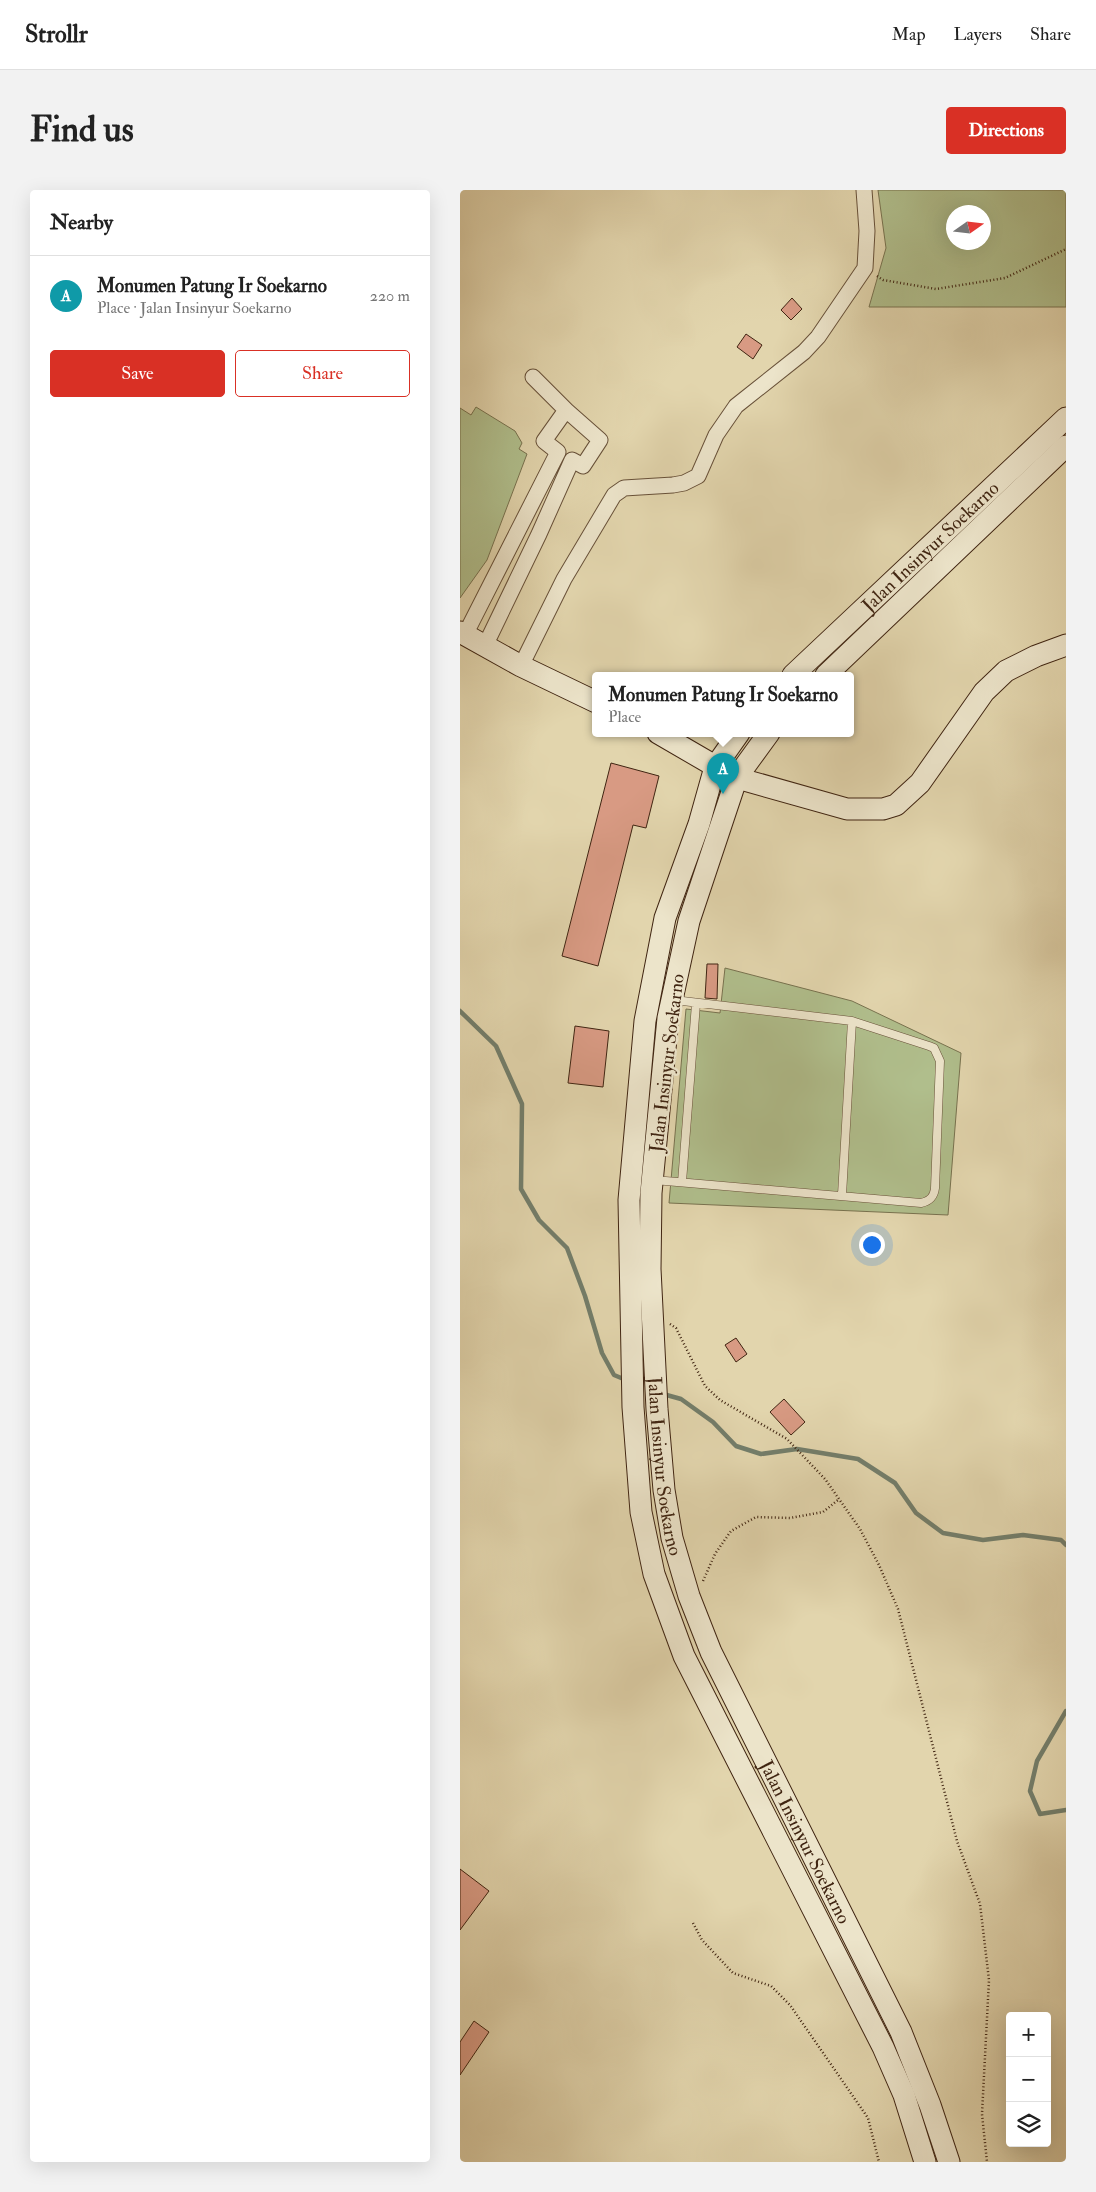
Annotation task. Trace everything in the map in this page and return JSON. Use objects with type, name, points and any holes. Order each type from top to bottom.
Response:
[{"type":"main road","name":"Jalan Insinyur Soekarno","points":[[796,672],[1066,418]]},
{"type":"main road","name":"Jalan Insinyur Soekarno","points":[[829,672],[1066,446]]},
{"type":"main road","points":[[462,633],[521,666],[592,700]]},
{"type":"main road","points":[[665,737],[715,767],[737,777],[847,809],[865,810],[896,805],[920,783],[984,692],[995,681],[1018,664],[1066,645]]},
{"type":"main road","name":"Jalan Insinyur Soekarno","points":[[736,737],[715,767],[699,824],[665,918],[645,1021],[629,1200],[633,1407],[641,1512],[654,1574],[684,1656],[883,2047],[904,2095],[925,2162]]},
{"type":"main road","name":"Jalan Insinyur Soekarno","points":[[766,737],[737,777],[688,921],[672,1000],[652,1180],[650,1269],[657,1409],[664,1490],[672,1538],[689,1596],[711,1652],[901,2032],[930,2105],[949,2162]]},
{"type":"main road","points":[[632,1363],[656,1361]]},
{"type":"street","points":[[521,666],[560,588],[614,495],[624,488],[673,485],[684,483],[698,476],[724,420],[736,406],[814,342],[865,268],[867,231],[864,190]]},
{"type":"street","points":[[532,377],[600,440],[583,466],[558,452],[544,441],[566,410]]},
{"type":"street","points":[[462,633],[558,452]]},
{"type":"street","points":[[485,646],[540,534],[572,460]]},
{"type":"lane","points":[[652,1180],[921,1203],[931,1199],[935,1188],[940,1061],[934,1048],[852,1021],[672,1000]]},
{"type":"lane","points":[[682,1182],[696,1004]]},
{"type":"lane","points":[[842,1195],[852,1021]]},
{"type":"path","points":[[865,268],[883,280],[936,289],[1005,278],[1066,249]]},
{"type":"path","points":[[652,1311],[676,1328],[706,1386],[720,1400],[787,1439],[824,1479],[860,1529],[879,1565],[898,1609],[957,1841],[980,1904],[989,1980],[982,2114],[987,2162]]},
{"type":"path","points":[[689,1596],[705,1579],[715,1554],[731,1531],[756,1517],[790,1518],[823,1512],[838,1500]]},
{"type":"path","points":[[692,1923],[702,1940],[733,1973],[771,1986],[790,2005],[868,2118],[879,2162]]},
{"type":"green space","points":[[878,190],[1066,190],[1066,307],[869,307],[886,248]]},
{"type":"green space","points":[[476,407],[515,431],[522,443],[519,449],[527,454],[487,560],[460,598],[460,408],[471,415]]},
{"type":"green space","points":[[725,968],[852,1001],[961,1053],[948,1215],[669,1203],[686,1009],[720,1013]]},
{"type":"building","points":[[792,298],[802,309],[791,320],[781,310]]},
{"type":"building","points":[[746,334],[762,345],[753,359],[737,347]]},
{"type":"building","points":[[611,763],[659,776],[646,828],[633,825],[598,966],[562,956]]},
{"type":"building","points":[[707,964],[718,964],[717,999],[705,998]]},
{"type":"building","points":[[575,1026],[609,1031],[603,1087],[568,1083]]},
{"type":"building","points":[[736,1338],[747,1354],[736,1362],[725,1345]]},
{"type":"building","points":[[784,1399],[805,1422],[791,1435],[770,1412]]},
{"type":"building","points":[[460,1869],[489,1891],[460,1930]]},
{"type":"building","points":[[474,2021],[489,2032],[460,2075],[460,2042]]},
{"type":"waterway","points":[[460,1011],[496,1046],[522,1104],[521,1189],[539,1220],[567,1248],[585,1296],[602,1353],[614,1375],[626,1380]]},
{"type":"waterway","points":[[663,1394],[681,1399],[713,1422],[736,1446],[761,1454],[797,1449],[858,1459],[895,1483],[916,1513],[943,1533],[983,1540],[1023,1535],[1061,1540],[1066,1545]]},
{"type":"waterway","points":[[1066,1711],[1037,1761],[1030,1791],[1040,1814],[1066,1810]]},
{"type":"place","name":"Monumen Patung Ir Soekarno","points":[[723,794]]}]
